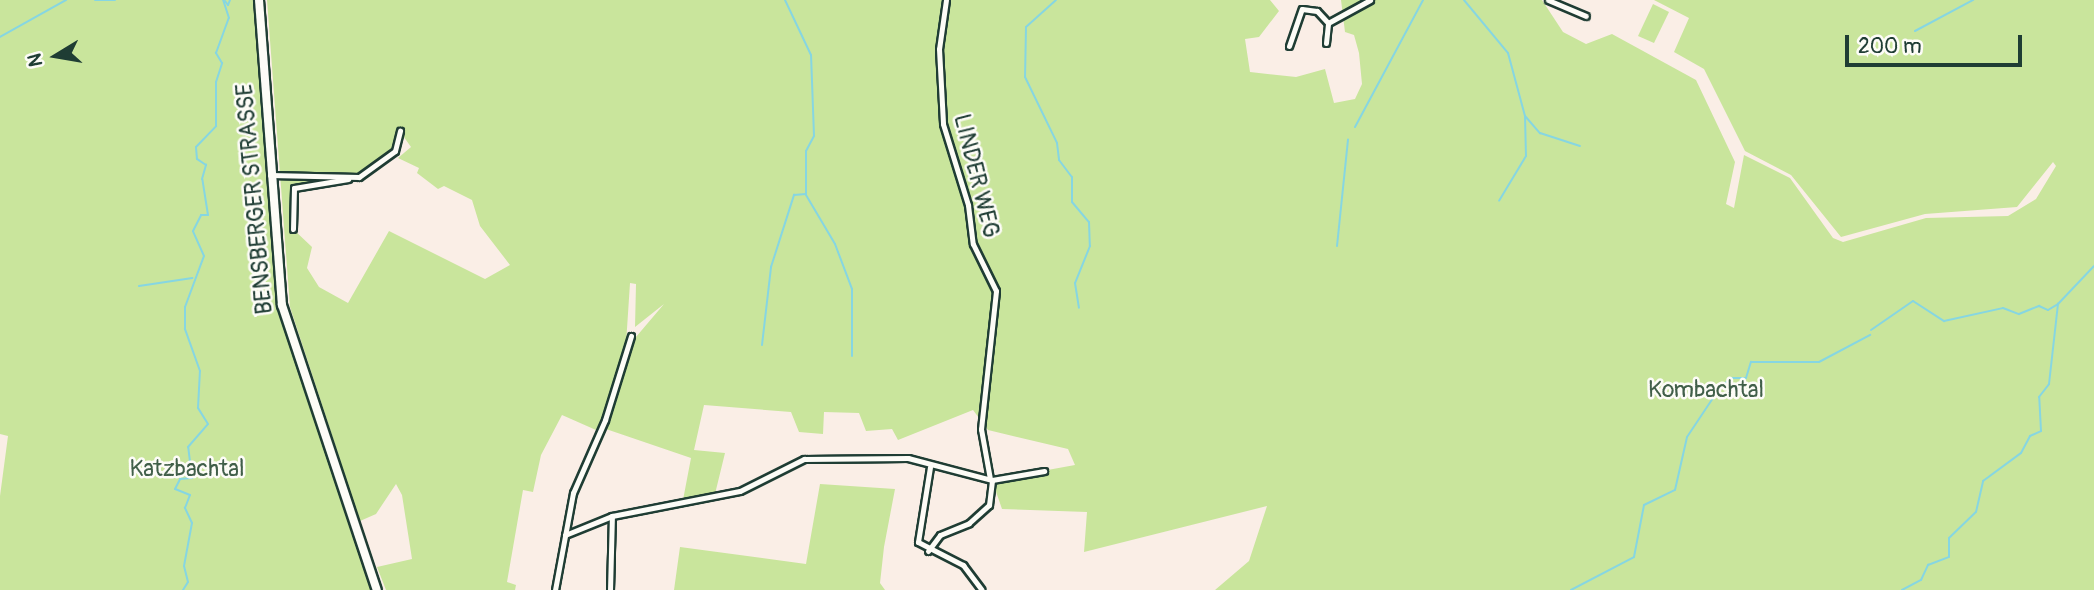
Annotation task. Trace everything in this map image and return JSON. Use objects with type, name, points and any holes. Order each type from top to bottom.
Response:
[{"type":"main road","name":"BENSBERGER STRASSE","points":[[259,0],[270,175],[287,326],[377,590]]},
{"type":"street","name":"LINDER WEG","points":[[946,0],[939,49],[943,124],[968,205],[973,244],[996,291],[981,429],[991,480]]},
{"type":"street","points":[[1328,23],[1370,0]]},
{"type":"street","points":[[1548,0],[1586,16]]},
{"type":"street","points":[[1289,46],[1302,9],[1317,11],[1328,23]]},
{"type":"street","points":[[1325,43],[1328,23]]},
{"type":"street","points":[[293,229],[294,188],[354,178],[396,151],[400,131]]},
{"type":"street","points":[[270,175],[354,178]]},
{"type":"street","points":[[555,590],[577,480],[605,419],[631,336]]},
{"type":"street","points":[[565,535],[612,516],[724,496],[804,459],[902,458],[991,480],[1045,471]]},
{"type":"street","points":[[930,467],[916,537],[928,551],[963,565],[982,590]]},
{"type":"street","points":[[928,551],[940,535],[969,523],[989,505],[991,480]]},
{"type":"street","points":[[610,590],[612,516]]},
{"type":"green space","name":"Katzbachtal","points":[[0,0],[253,0],[277,309],[371,590],[0,590],[0,496],[8,436],[0,434]]},
{"type":"green space","name":"Kombachtal","points":[[267,0],[1270,0],[1279,11],[1259,37],[1245,39],[1250,72],[1296,77],[1325,69],[1334,103],[1355,99],[1362,84],[1359,53],[1354,35],[1345,32],[1341,0],[1542,0],[1563,32],[1586,44],[1612,34],[1696,80],[1735,162],[1726,204],[1734,208],[1744,155],[1790,178],[1833,238],[1843,242],[1926,218],[2008,216],[2036,199],[2056,166],[2053,162],[2017,207],[1925,214],[1841,237],[1791,175],[1745,151],[1704,69],[1674,52],[1689,18],[1654,0],[2094,0],[2094,590],[1215,590],[1249,561],[1267,506],[1084,552],[1087,512],[1002,509],[992,480],[1075,465],[1068,449],[988,430],[973,410],[898,440],[892,429],[866,431],[859,413],[824,412],[823,434],[799,432],[791,412],[704,405],[694,450],[725,453],[715,494],[683,500],[691,458],[603,428],[630,344],[664,304],[635,327],[636,284],[630,283],[626,344],[602,419],[596,430],[562,415],[541,455],[533,492],[523,490],[507,582],[516,585],[515,590],[386,590],[377,567],[412,559],[402,495],[396,484],[376,514],[360,521],[290,307]],"holes":[[[401,133],[411,147],[398,158],[419,168],[417,173],[438,189],[444,186],[472,200],[480,226],[510,265],[485,279],[389,231],[348,303],[319,287],[307,268],[312,247],[293,229],[293,194],[300,186],[368,173],[395,151]]]},
{"type":"green space","points":[[1653,4],[1669,12],[1654,43],[1638,36]]},
{"type":"green space","points":[[820,484],[895,489],[880,583],[885,590],[674,590],[680,547],[806,564]]},
{"type":"waterway","points":[[0,37],[66,0]]},
{"type":"waterway","points":[[95,0],[115,0]]},
{"type":"waterway","points":[[183,590],[188,582],[184,566],[192,523],[185,508],[190,495],[175,489],[180,479],[192,478],[188,447],[208,424],[198,408],[200,371],[185,329],[185,307],[204,256],[193,231],[201,215],[208,215],[202,179],[206,165],[197,159],[196,147],[216,126],[216,82],[222,63],[216,53],[229,18],[223,0]]},
{"type":"waterway","points":[[225,1],[228,5],[230,0]]},
{"type":"waterway","points":[[762,345],[771,267],[794,195],[806,194],[806,151],[814,136],[811,55],[785,0]]},
{"type":"waterway","points":[[1056,0],[1026,27],[1025,77],[1057,143],[1059,160],[1072,177],[1072,202],[1089,222],[1090,246],[1075,283],[1079,308]]},
{"type":"waterway","points":[[1355,127],[1423,0]]},
{"type":"waterway","points":[[1464,0],[1508,53],[1525,116],[1526,156],[1499,201]]},
{"type":"waterway","points":[[1915,31],[1973,0]]},
{"type":"waterway","points":[[1525,116],[1540,133],[1580,146]]},
{"type":"waterway","points":[[1337,246],[1348,140]]},
{"type":"waterway","points":[[806,195],[835,244],[852,289],[852,356]]},
{"type":"waterway","points":[[1902,590],[1921,580],[1928,565],[1949,557],[1949,538],[1976,512],[1983,481],[2021,453],[2030,436],[2041,431],[2039,397],[2049,384],[2058,304],[2094,266]]},
{"type":"waterway","points":[[139,286],[192,278]]},
{"type":"waterway","points":[[1871,330],[1913,301],[1944,321],[2003,308],[2019,314],[2039,306],[2048,310],[2058,304]]},
{"type":"waterway","points":[[1571,590],[1634,557],[1644,505],[1675,490],[1687,437],[1721,386],[1732,378],[1746,378],[1751,362],[1819,362],[1870,335]]}]
